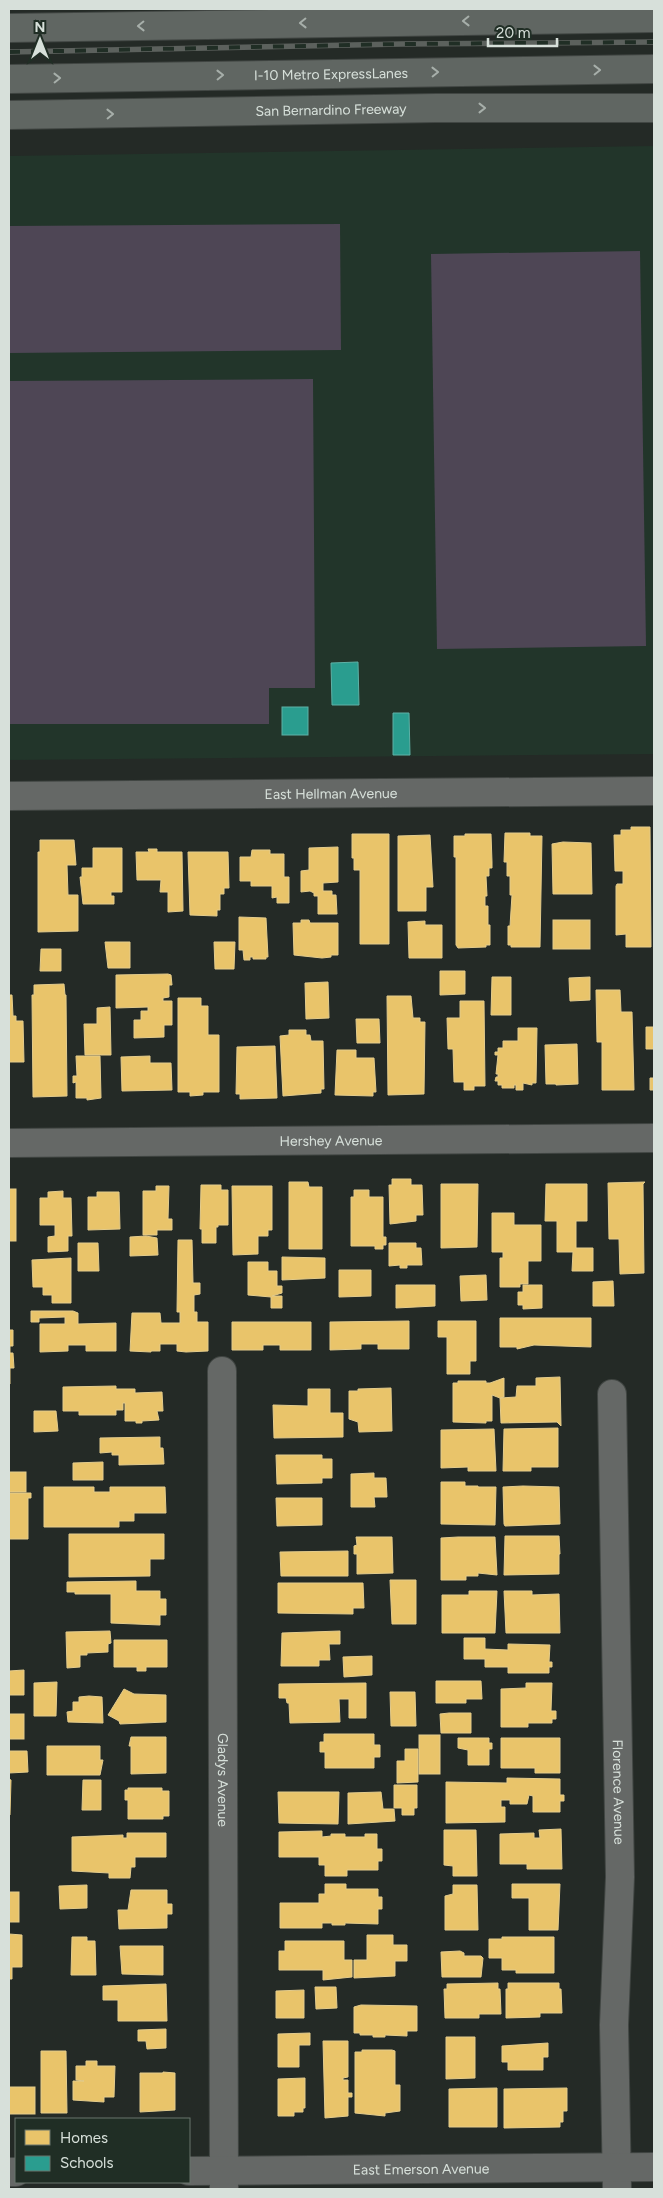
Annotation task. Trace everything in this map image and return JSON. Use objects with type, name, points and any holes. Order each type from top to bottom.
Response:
[{"type":"highway","points":[[9,28],[654,18]]},
{"type":"highway","name":"I-10 Metro ExpressLanes","points":[[9,78],[654,69]]},
{"type":"highway","name":"San Bernardino Freeway","points":[[9,115],[435,108],[654,108]]},
{"type":"street","name":"East Hellman Avenue","points":[[9,796],[654,791]]},
{"type":"street","name":"Hershey Avenue","points":[[9,1143],[654,1138]]},
{"type":"street","name":"Gladys Avenue","points":[[222,1371],[224,2180]]},
{"type":"street","name":"Florence Avenue","points":[[612,1394],[620,1877],[614,2025],[617,2178]]},
{"type":"street","name":"East Emerson Avenue","points":[[190,2171],[224,2180],[617,2178],[654,2167]]},
{"type":"shaded area","points":[[654,146],[654,754],[9,760],[9,156]]},
{"type":"shaded area","points":[[340,224],[341,350],[9,353],[9,226]]},
{"type":"shaded area","points":[[640,251],[646,646],[437,649],[431,254]]},
{"type":"shaded area","points":[[313,379],[315,688],[269,688],[269,724],[9,724],[9,381]]},
{"type":"building: Homes","points":[[631,827],[650,827],[651,947],[626,947],[626,934],[616,935],[616,886],[617,884],[623,884],[623,871],[615,871],[614,835],[621,835],[621,830],[631,830]]},
{"type":"building: Homes","points":[[505,833],[530,833],[530,836],[542,836],[540,947],[511,947],[511,945],[508,945],[508,926],[510,926],[512,895],[510,895],[510,876],[507,876],[507,862],[504,862]]},
{"type":"building: Homes","points":[[352,834],[389,834],[389,944],[360,944],[360,870],[354,870]]},
{"type":"building: Homes","points":[[465,834],[491,834],[492,868],[489,868],[489,876],[486,876],[487,896],[485,896],[485,906],[488,906],[488,925],[490,925],[490,945],[486,945],[486,947],[458,948],[456,945],[456,857],[454,857],[454,836],[465,836]]},
{"type":"building: Homes","points":[[430,835],[433,887],[426,887],[426,911],[398,911],[398,836]]},
{"type":"building: Homes","points":[[40,840],[74,840],[76,865],[67,865],[68,895],[78,895],[78,931],[38,932],[38,852],[40,852]]},
{"type":"building: Homes","points":[[563,842],[591,843],[592,894],[553,894],[552,844]]},
{"type":"building: Homes","points":[[338,847],[338,882],[323,883],[323,891],[332,891],[332,895],[336,895],[337,914],[318,914],[318,896],[314,896],[314,893],[310,891],[301,892],[301,871],[309,870],[309,848]]},
{"type":"building: Homes","points":[[93,848],[122,848],[122,892],[111,892],[111,896],[114,896],[114,904],[83,904],[80,877],[82,877],[82,868],[93,868]]},
{"type":"building: Homes","points":[[148,849],[157,849],[157,852],[182,852],[183,911],[168,912],[168,892],[160,892],[161,880],[137,880],[136,852],[149,852]]},
{"type":"building: Homes","points":[[252,850],[270,850],[270,854],[284,854],[284,877],[289,877],[289,903],[277,903],[277,897],[272,898],[272,886],[251,886],[251,881],[240,881],[240,857],[251,857]]},
{"type":"building: Homes","points":[[188,852],[228,852],[229,888],[224,888],[224,894],[220,894],[220,910],[217,910],[217,916],[190,915]]},
{"type":"building: Homes","points":[[239,917],[266,918],[268,957],[266,959],[253,959],[253,957],[250,957],[250,960],[244,960],[243,950],[239,950]]},
{"type":"building: Homes","points":[[301,920],[309,920],[310,923],[338,923],[338,955],[322,958],[294,955],[293,923],[301,923]]},
{"type":"building: Homes","points":[[553,920],[590,920],[590,949],[553,949]]},
{"type":"building: Homes","points":[[425,921],[425,925],[442,925],[442,958],[409,958],[408,922]]},
{"type":"building: Homes","points":[[105,942],[130,942],[130,968],[108,968]]},
{"type":"building: Homes","points":[[214,942],[235,942],[234,969],[215,969]]},
{"type":"building: Homes","points":[[41,949],[61,949],[61,971],[40,971]]},
{"type":"building: Homes","points":[[440,971],[465,971],[465,994],[440,995]]},
{"type":"building: Homes","points":[[116,975],[171,975],[172,985],[169,985],[169,997],[163,998],[163,1001],[172,1001],[172,1025],[164,1025],[164,1037],[134,1038],[134,1020],[141,1020],[141,1011],[148,1011],[148,1007],[116,1008]]},
{"type":"building: Homes","points":[[492,977],[511,977],[511,1015],[491,1015]]},
{"type":"building: Homes","points":[[590,977],[590,1000],[570,1001],[569,978]]},
{"type":"building: Homes","points":[[328,982],[329,1018],[306,1019],[305,983]]},
{"type":"building: Homes","points":[[64,984],[66,995],[67,1096],[33,1097],[32,995],[34,995],[34,985]]},
{"type":"building: Homes","points":[[596,990],[620,990],[621,1012],[632,1012],[634,1090],[602,1090],[602,1042],[597,1042]]},
{"type":"building: Homes","points":[[9,995],[12,995],[13,1016],[16,1016],[16,1021],[23,1021],[24,1062],[9,1062]]},
{"type":"building: Homes","points":[[387,996],[411,996],[413,1018],[420,1018],[420,1022],[425,1022],[424,1094],[388,1095]]},
{"type":"building: Homes","points":[[178,998],[201,998],[201,1006],[208,1006],[208,1035],[219,1035],[219,1092],[203,1092],[203,1095],[190,1096],[190,1092],[178,1092]]},
{"type":"building: Homes","points":[[460,1001],[484,1001],[485,1086],[474,1086],[474,1090],[464,1090],[464,1082],[454,1082],[453,1049],[448,1049],[447,1018],[460,1018]]},
{"type":"building: Homes","points":[[110,1007],[111,1055],[85,1055],[84,1024],[97,1024],[97,1008]]},
{"type":"building: Homes","points":[[356,1019],[379,1019],[380,1043],[357,1043]]},
{"type":"building: Homes","points":[[646,1027],[654,1027],[654,1049],[646,1049]]},
{"type":"building: Homes","points":[[518,1028],[537,1028],[536,1083],[532,1083],[532,1085],[523,1083],[523,1090],[516,1090],[516,1085],[514,1085],[514,1088],[502,1088],[502,1085],[498,1085],[498,1081],[495,1081],[496,1077],[498,1077],[498,1074],[496,1074],[498,1055],[495,1055],[495,1052],[498,1052],[498,1048],[503,1048],[503,1041],[518,1041]]},
{"type":"building: Homes","points":[[289,1030],[306,1030],[306,1035],[310,1035],[311,1041],[323,1041],[324,1089],[321,1089],[321,1093],[283,1096],[280,1036],[289,1035]]},
{"type":"building: Homes","points":[[577,1044],[578,1084],[546,1084],[545,1045]]},
{"type":"building: Homes","points":[[275,1046],[277,1098],[240,1099],[240,1094],[236,1094],[237,1047]]},
{"type":"building: Homes","points":[[337,1050],[356,1050],[356,1058],[374,1058],[376,1092],[373,1092],[373,1096],[335,1095]]},
{"type":"building: Homes","points":[[76,1056],[100,1056],[101,1098],[87,1100],[87,1098],[76,1098],[76,1082],[73,1083],[73,1076],[77,1076]]},
{"type":"building: Homes","points":[[150,1056],[150,1063],[171,1063],[172,1090],[122,1091],[121,1057]]},
{"type":"building: Homes","points":[[650,1078],[654,1078],[654,1090],[650,1090]]},
{"type":"building: Homes","points":[[392,1179],[411,1179],[411,1185],[422,1185],[423,1215],[416,1215],[416,1221],[390,1224],[389,1185],[392,1185]]},
{"type":"building: Homes","points":[[289,1182],[308,1182],[309,1187],[322,1187],[322,1249],[289,1249]]},
{"type":"building: Homes","points":[[645,1182],[643,1184],[644,1273],[620,1274],[619,1239],[609,1239],[608,1183]]},
{"type":"building: Homes","points":[[441,1184],[478,1184],[477,1247],[441,1248]]},
{"type":"building: Homes","points":[[546,1184],[587,1184],[587,1221],[576,1221],[576,1248],[593,1248],[593,1271],[572,1271],[573,1252],[557,1252],[557,1221],[545,1221]]},
{"type":"building: Homes","points":[[201,1185],[221,1185],[221,1190],[228,1190],[228,1225],[218,1225],[216,1227],[216,1243],[202,1243],[202,1229],[200,1229]]},
{"type":"building: Homes","points":[[156,1186],[169,1186],[168,1219],[172,1219],[172,1230],[157,1230],[157,1235],[143,1235],[143,1191],[156,1191]]},
{"type":"building: Homes","points":[[232,1186],[272,1186],[272,1230],[268,1230],[268,1236],[258,1236],[258,1254],[233,1255]]},
{"type":"building: Homes","points":[[9,1189],[16,1189],[16,1241],[9,1241]]},
{"type":"building: Homes","points":[[354,1190],[369,1190],[369,1197],[383,1197],[383,1237],[386,1237],[386,1245],[383,1245],[383,1249],[375,1249],[375,1246],[351,1246],[351,1197],[354,1197]]},
{"type":"building: Homes","points":[[63,1191],[63,1198],[71,1198],[72,1236],[68,1236],[68,1251],[48,1252],[48,1237],[55,1236],[55,1225],[40,1225],[40,1198],[48,1198],[48,1192]]},
{"type":"building: Homes","points":[[97,1192],[119,1192],[120,1229],[88,1230],[88,1197],[97,1197]]},
{"type":"building: Homes","points":[[492,1213],[514,1213],[514,1225],[541,1225],[541,1261],[528,1261],[528,1284],[520,1284],[520,1287],[500,1287],[500,1258],[503,1258],[503,1252],[492,1252]]},
{"type":"building: Homes","points":[[146,1236],[157,1238],[158,1255],[130,1256],[130,1237]]},
{"type":"building: Homes","points":[[178,1240],[192,1240],[193,1283],[200,1283],[200,1294],[194,1295],[194,1312],[197,1312],[197,1322],[208,1322],[208,1351],[177,1351],[177,1344],[160,1344],[160,1351],[130,1351],[132,1313],[160,1313],[161,1323],[180,1323],[180,1312],[177,1312]]},
{"type":"building: Homes","points":[[78,1243],[98,1243],[99,1271],[78,1271]]},
{"type":"building: Homes","points":[[389,1243],[416,1243],[416,1248],[421,1248],[422,1265],[407,1265],[407,1268],[400,1268],[400,1265],[389,1266]]},
{"type":"building: Homes","points":[[282,1257],[325,1258],[325,1278],[282,1280]]},
{"type":"building: Homes","points":[[71,1258],[71,1303],[52,1303],[52,1295],[43,1295],[43,1287],[33,1287],[32,1260]]},
{"type":"building: Homes","points":[[248,1262],[268,1262],[268,1271],[277,1271],[277,1286],[282,1286],[282,1293],[272,1296],[282,1296],[282,1308],[271,1308],[271,1297],[248,1295]]},
{"type":"building: Homes","points":[[339,1270],[371,1270],[371,1296],[339,1297]]},
{"type":"building: Homes","points":[[486,1275],[487,1300],[461,1301],[460,1276]]},
{"type":"building: Homes","points":[[613,1281],[614,1306],[593,1306],[593,1282]]},
{"type":"building: Homes","points":[[396,1285],[435,1285],[435,1306],[396,1308]]},
{"type":"building: Homes","points":[[523,1285],[542,1285],[542,1308],[523,1309],[523,1305],[518,1305],[518,1292],[523,1292]]},
{"type":"building: Homes","points":[[31,1311],[73,1311],[78,1313],[78,1324],[116,1323],[116,1351],[86,1351],[86,1345],[68,1345],[68,1351],[40,1352],[40,1324],[65,1324],[65,1317],[39,1318],[39,1322],[31,1322]]},
{"type":"building: Homes","points":[[500,1318],[591,1318],[591,1347],[534,1345],[517,1349],[517,1347],[500,1347]]},
{"type":"building: Homes","points":[[409,1321],[409,1349],[378,1349],[378,1344],[361,1344],[361,1349],[330,1350],[330,1322]]},
{"type":"building: Homes","points":[[438,1321],[476,1321],[476,1361],[470,1361],[470,1374],[447,1374],[447,1337],[438,1337]]},
{"type":"building: Homes","points":[[232,1322],[311,1322],[311,1350],[280,1350],[280,1345],[263,1345],[263,1350],[232,1350]]},
{"type":"building: Homes","points":[[9,1330],[13,1330],[13,1346],[10,1346],[10,1353],[13,1353],[14,1368],[10,1368],[10,1384],[9,1384]]},
{"type":"building: Homes","points":[[560,1377],[561,1426],[557,1422],[501,1423],[500,1398],[516,1397],[517,1386],[536,1386],[536,1378]]},
{"type":"building: Homes","points":[[504,1378],[504,1397],[500,1398],[492,1395],[492,1421],[486,1421],[486,1423],[453,1422],[453,1383],[458,1383],[458,1381],[486,1381],[486,1383],[490,1383]]},
{"type":"building: Homes","points":[[116,1386],[116,1389],[135,1389],[135,1393],[162,1392],[163,1411],[157,1411],[159,1420],[142,1421],[142,1423],[125,1421],[125,1403],[123,1403],[123,1410],[116,1410],[116,1415],[79,1415],[79,1411],[63,1411],[63,1387]]},
{"type":"building: Homes","points":[[391,1388],[392,1431],[359,1432],[358,1422],[349,1419],[349,1391]]},
{"type":"building: Homes","points":[[308,1389],[330,1389],[330,1413],[343,1413],[343,1437],[274,1438],[273,1405],[308,1406]]},
{"type":"building: Homes","points":[[34,1411],[56,1411],[58,1431],[34,1432]]},
{"type":"building: Homes","points":[[558,1428],[558,1467],[531,1467],[531,1471],[503,1471],[504,1429]]},
{"type":"building: Homes","points":[[494,1429],[496,1471],[468,1471],[468,1467],[441,1468],[441,1430]]},
{"type":"building: Homes","points":[[160,1437],[160,1448],[163,1448],[164,1464],[119,1465],[119,1455],[112,1455],[112,1452],[100,1453],[100,1438]]},
{"type":"building: Homes","points":[[276,1455],[322,1455],[322,1459],[332,1459],[332,1478],[322,1478],[322,1483],[277,1484]]},
{"type":"building: Homes","points":[[103,1462],[103,1480],[73,1480],[73,1463]]},
{"type":"building: Homes","points":[[9,1472],[26,1472],[26,1492],[9,1492]]},
{"type":"building: Homes","points":[[374,1473],[374,1478],[386,1478],[387,1497],[374,1497],[375,1507],[351,1507],[351,1474]]},
{"type":"building: Homes","points":[[441,1482],[465,1482],[465,1486],[496,1487],[495,1525],[441,1524]]},
{"type":"building: Homes","points":[[44,1487],[94,1487],[94,1492],[110,1492],[110,1487],[165,1487],[166,1513],[134,1513],[134,1521],[119,1521],[119,1527],[44,1527]]},
{"type":"building: Homes","points":[[503,1487],[559,1487],[560,1524],[505,1526]]},
{"type":"building: Homes","points":[[9,1493],[31,1493],[31,1498],[28,1498],[28,1539],[9,1539]]},
{"type":"building: Homes","points":[[276,1498],[322,1498],[322,1525],[277,1526]]},
{"type":"building: Homes","points":[[69,1534],[164,1534],[164,1559],[150,1559],[150,1576],[69,1577]]},
{"type":"building: Homes","points":[[505,1536],[559,1536],[559,1574],[504,1575]]},
{"type":"building: Homes","points":[[356,1537],[392,1537],[393,1573],[357,1574],[357,1554],[354,1554],[354,1546],[357,1545]]},
{"type":"building: Homes","points":[[495,1537],[497,1575],[478,1573],[478,1576],[466,1576],[466,1580],[441,1580],[441,1538]]},
{"type":"building: Homes","points":[[348,1551],[348,1576],[281,1576],[280,1552]]},
{"type":"building: Homes","points":[[390,1580],[416,1580],[416,1624],[392,1624]]},
{"type":"building: Homes","points":[[136,1581],[136,1591],[160,1591],[160,1599],[166,1599],[166,1615],[160,1615],[160,1625],[111,1623],[111,1594],[75,1594],[75,1592],[67,1592],[67,1582]]},
{"type":"building: Homes","points":[[278,1583],[363,1583],[364,1608],[353,1608],[353,1614],[278,1613]]},
{"type":"building: Homes","points":[[469,1591],[497,1591],[495,1633],[442,1633],[442,1595],[469,1595]]},
{"type":"building: Homes","points":[[504,1591],[532,1591],[532,1595],[559,1594],[560,1633],[506,1633]]},
{"type":"building: Homes","points":[[110,1631],[111,1643],[108,1644],[108,1652],[80,1655],[80,1667],[67,1668],[66,1632]]},
{"type":"building: Homes","points":[[340,1631],[340,1644],[329,1644],[330,1660],[319,1660],[319,1666],[281,1666],[282,1633]]},
{"type":"building: Homes","points":[[464,1638],[485,1638],[485,1649],[508,1650],[508,1644],[550,1645],[549,1662],[552,1662],[552,1667],[549,1667],[549,1673],[508,1673],[508,1667],[485,1667],[485,1659],[464,1659]]},
{"type":"building: Homes","points":[[114,1640],[167,1640],[167,1667],[146,1667],[146,1671],[137,1671],[137,1667],[114,1667]]},
{"type":"building: Homes","points":[[372,1656],[372,1675],[344,1677],[343,1657]]},
{"type":"building: Homes","points":[[24,1670],[24,1695],[9,1695],[9,1671]]},
{"type":"building: Homes","points":[[436,1681],[481,1681],[482,1699],[466,1699],[466,1703],[436,1703]]},
{"type":"building: Homes","points":[[57,1682],[56,1716],[34,1716],[34,1683]]},
{"type":"building: Homes","points":[[366,1683],[366,1718],[349,1718],[349,1699],[339,1699],[340,1722],[290,1723],[289,1703],[287,1703],[286,1698],[279,1698],[279,1684]]},
{"type":"building: Homes","points":[[526,1683],[552,1683],[551,1711],[556,1711],[556,1719],[552,1719],[552,1723],[528,1723],[528,1727],[501,1727],[501,1689],[526,1688]]},
{"type":"building: Homes","points":[[124,1689],[134,1694],[166,1695],[166,1722],[120,1724],[119,1721],[108,1715]]},
{"type":"building: Homes","points":[[390,1692],[415,1692],[416,1726],[391,1726]]},
{"type":"building: Homes","points":[[79,1697],[102,1697],[103,1723],[68,1722],[67,1712],[73,1711],[73,1702],[79,1702]]},
{"type":"building: Homes","points":[[471,1713],[471,1733],[441,1733],[440,1714]]},
{"type":"building: Homes","points":[[9,1714],[24,1714],[24,1739],[9,1739]]},
{"type":"building: Homes","points":[[324,1734],[374,1734],[374,1745],[380,1745],[380,1757],[374,1757],[374,1768],[325,1768],[325,1752],[320,1752],[320,1742],[324,1742]]},
{"type":"building: Homes","points":[[419,1735],[440,1735],[440,1774],[419,1774]]},
{"type":"building: Homes","points":[[131,1737],[166,1737],[166,1773],[131,1774],[131,1746],[129,1746]]},
{"type":"building: Homes","points":[[458,1738],[489,1738],[489,1743],[492,1743],[492,1749],[489,1749],[489,1765],[468,1765],[468,1750],[458,1748]]},
{"type":"building: Homes","points":[[501,1738],[560,1738],[560,1773],[535,1773],[535,1768],[501,1768]]},
{"type":"building: Homes","points":[[47,1746],[100,1746],[100,1760],[103,1760],[100,1775],[47,1775]]},
{"type":"building: Homes","points":[[405,1749],[418,1749],[418,1782],[397,1783],[397,1761],[405,1761]]},
{"type":"building: Homes","points":[[9,1751],[27,1751],[28,1772],[9,1773]]},
{"type":"building: Homes","points":[[507,1778],[560,1779],[560,1795],[564,1795],[564,1801],[560,1801],[560,1812],[533,1812],[533,1796],[529,1795],[527,1804],[510,1804],[510,1800],[501,1800],[501,1807],[505,1807],[505,1822],[446,1823],[446,1782],[507,1783]]},
{"type":"building: Homes","points":[[9,1779],[11,1780],[10,1815],[9,1815]]},
{"type":"building: Homes","points":[[83,1780],[101,1780],[101,1810],[82,1810]]},
{"type":"building: Homes","points":[[394,1785],[417,1785],[417,1808],[414,1808],[414,1815],[402,1815],[402,1808],[394,1808]]},
{"type":"building: Homes","points":[[128,1788],[162,1788],[162,1791],[169,1791],[169,1816],[163,1816],[163,1819],[128,1819],[128,1800],[125,1800],[125,1790],[128,1790]]},
{"type":"building: Homes","points":[[278,1792],[339,1792],[338,1824],[279,1823]]},
{"type":"building: Homes","points":[[381,1792],[383,1809],[394,1809],[395,1821],[348,1824],[348,1793]]},
{"type":"building: Homes","points":[[561,1829],[562,1869],[527,1869],[527,1864],[500,1864],[500,1834],[534,1833],[534,1838],[540,1838],[539,1830]]},
{"type":"building: Homes","points":[[444,1830],[476,1830],[477,1876],[453,1876],[453,1866],[444,1865]]},
{"type":"building: Homes","points":[[322,1831],[322,1837],[331,1836],[331,1834],[345,1834],[345,1837],[365,1837],[365,1834],[377,1834],[377,1849],[382,1849],[382,1861],[378,1861],[378,1870],[347,1870],[347,1876],[325,1876],[325,1865],[319,1865],[319,1857],[279,1857],[279,1832]]},
{"type":"building: Homes","points":[[127,1833],[166,1833],[166,1857],[135,1857],[135,1867],[131,1867],[130,1878],[109,1878],[109,1873],[72,1871],[72,1837],[123,1835],[123,1838],[127,1838]]},
{"type":"building: Homes","points":[[325,1884],[346,1884],[346,1889],[378,1889],[378,1897],[382,1897],[382,1909],[378,1909],[378,1924],[345,1923],[345,1925],[332,1925],[332,1923],[322,1923],[322,1928],[280,1928],[280,1903],[319,1903],[319,1894],[325,1894]]},
{"type":"building: Homes","points":[[512,1884],[560,1884],[558,1930],[529,1930],[529,1898],[512,1898]]},
{"type":"building: Homes","points":[[87,1885],[87,1908],[60,1909],[59,1886]]},
{"type":"building: Homes","points":[[453,1885],[477,1885],[478,1930],[445,1930],[445,1896],[453,1894]]},
{"type":"building: Homes","points":[[131,1890],[167,1890],[167,1904],[172,1904],[172,1914],[167,1914],[167,1928],[119,1929],[118,1910],[128,1910]]},
{"type":"building: Homes","points":[[9,1892],[19,1892],[19,1922],[9,1922]]},
{"type":"building: Homes","points":[[9,1934],[22,1935],[22,1967],[12,1967],[12,1979],[9,1979]]},
{"type":"building: Homes","points":[[367,1935],[393,1935],[393,1945],[407,1945],[407,1961],[395,1961],[395,1976],[354,1978],[354,1960],[367,1960]]},
{"type":"building: Homes","points":[[72,1937],[87,1937],[87,1941],[95,1941],[96,1975],[71,1975]]},
{"type":"building: Homes","points":[[502,1937],[554,1937],[554,1973],[516,1973],[516,1970],[502,1970],[502,1958],[489,1958],[489,1939],[502,1939]]},
{"type":"building: Homes","points":[[285,1941],[344,1941],[344,1960],[352,1960],[352,1977],[323,1980],[323,1970],[279,1970],[279,1951],[285,1951]]},
{"type":"building: Homes","points":[[120,1946],[163,1946],[163,1975],[122,1974]]},
{"type":"building: Homes","points":[[460,1951],[464,1953],[464,1956],[481,1956],[483,1958],[481,1977],[442,1977],[441,1952]]},
{"type":"building: Homes","points":[[498,1983],[501,2014],[479,2014],[479,2018],[445,2018],[444,1989],[447,1989],[447,1984]]},
{"type":"building: Homes","points":[[508,1983],[559,1983],[562,2013],[540,2013],[540,2017],[506,2018],[506,1989],[508,1989]]},
{"type":"building: Homes","points":[[166,1984],[167,2021],[118,2021],[118,2000],[103,2000],[103,1986]]},
{"type":"building: Homes","points":[[315,1987],[336,1987],[337,2008],[316,2009]]},
{"type":"building: Homes","points":[[304,1990],[304,2018],[276,2018],[276,1991]]},
{"type":"building: Homes","points":[[361,2005],[417,2006],[417,2031],[407,2031],[407,2036],[385,2035],[385,2037],[373,2037],[373,2035],[354,2033],[354,2007]]},
{"type":"building: Homes","points":[[166,2029],[166,2048],[147,2049],[146,2041],[138,2041],[138,2030]]},
{"type":"building: Homes","points":[[310,2033],[310,2045],[299,2045],[299,2067],[278,2067],[278,2034]]},
{"type":"building: Homes","points":[[446,2037],[475,2037],[475,2078],[446,2079]]},
{"type":"building: Homes","points":[[323,2041],[348,2041],[348,2077],[343,2078],[343,2080],[348,2080],[348,2093],[352,2093],[352,2097],[348,2097],[348,2116],[325,2118]]},
{"type":"building: Homes","points":[[548,2043],[548,2057],[543,2057],[543,2070],[508,2070],[508,2062],[502,2062],[502,2046]]},
{"type":"building: Homes","points":[[362,2050],[395,2051],[395,2085],[400,2085],[400,2111],[385,2113],[385,2116],[355,2113],[355,2052],[362,2052]]},
{"type":"building: Homes","points":[[41,2051],[66,2051],[67,2113],[41,2113]]},
{"type":"building: Homes","points":[[86,2061],[97,2061],[97,2066],[115,2066],[114,2097],[104,2097],[104,2102],[73,2100],[73,2081],[84,2081],[76,2080],[76,2066],[86,2066]]},
{"type":"building: Homes","points":[[140,2073],[175,2073],[175,2110],[140,2112]]},
{"type":"building: Homes","points":[[305,2078],[305,2108],[303,2108],[303,2112],[294,2112],[294,2116],[278,2116],[278,2079]]},
{"type":"building: Homes","points":[[9,2087],[35,2087],[35,2114],[9,2114]]},
{"type":"building: Homes","points":[[497,2088],[497,2127],[449,2127],[449,2089]]},
{"type":"building: Homes","points":[[567,2088],[567,2111],[563,2111],[563,2122],[560,2122],[560,2127],[504,2128],[504,2089]]},
{"type":"building: Schools","points":[[358,662],[359,705],[332,705],[331,663]]},
{"type":"building: Schools","points":[[282,707],[308,707],[308,735],[282,735]]},
{"type":"building: Schools","points":[[393,713],[409,713],[410,755],[393,755]]},
{"type":"railway","points":[[9,52],[401,44],[654,42]]}]
